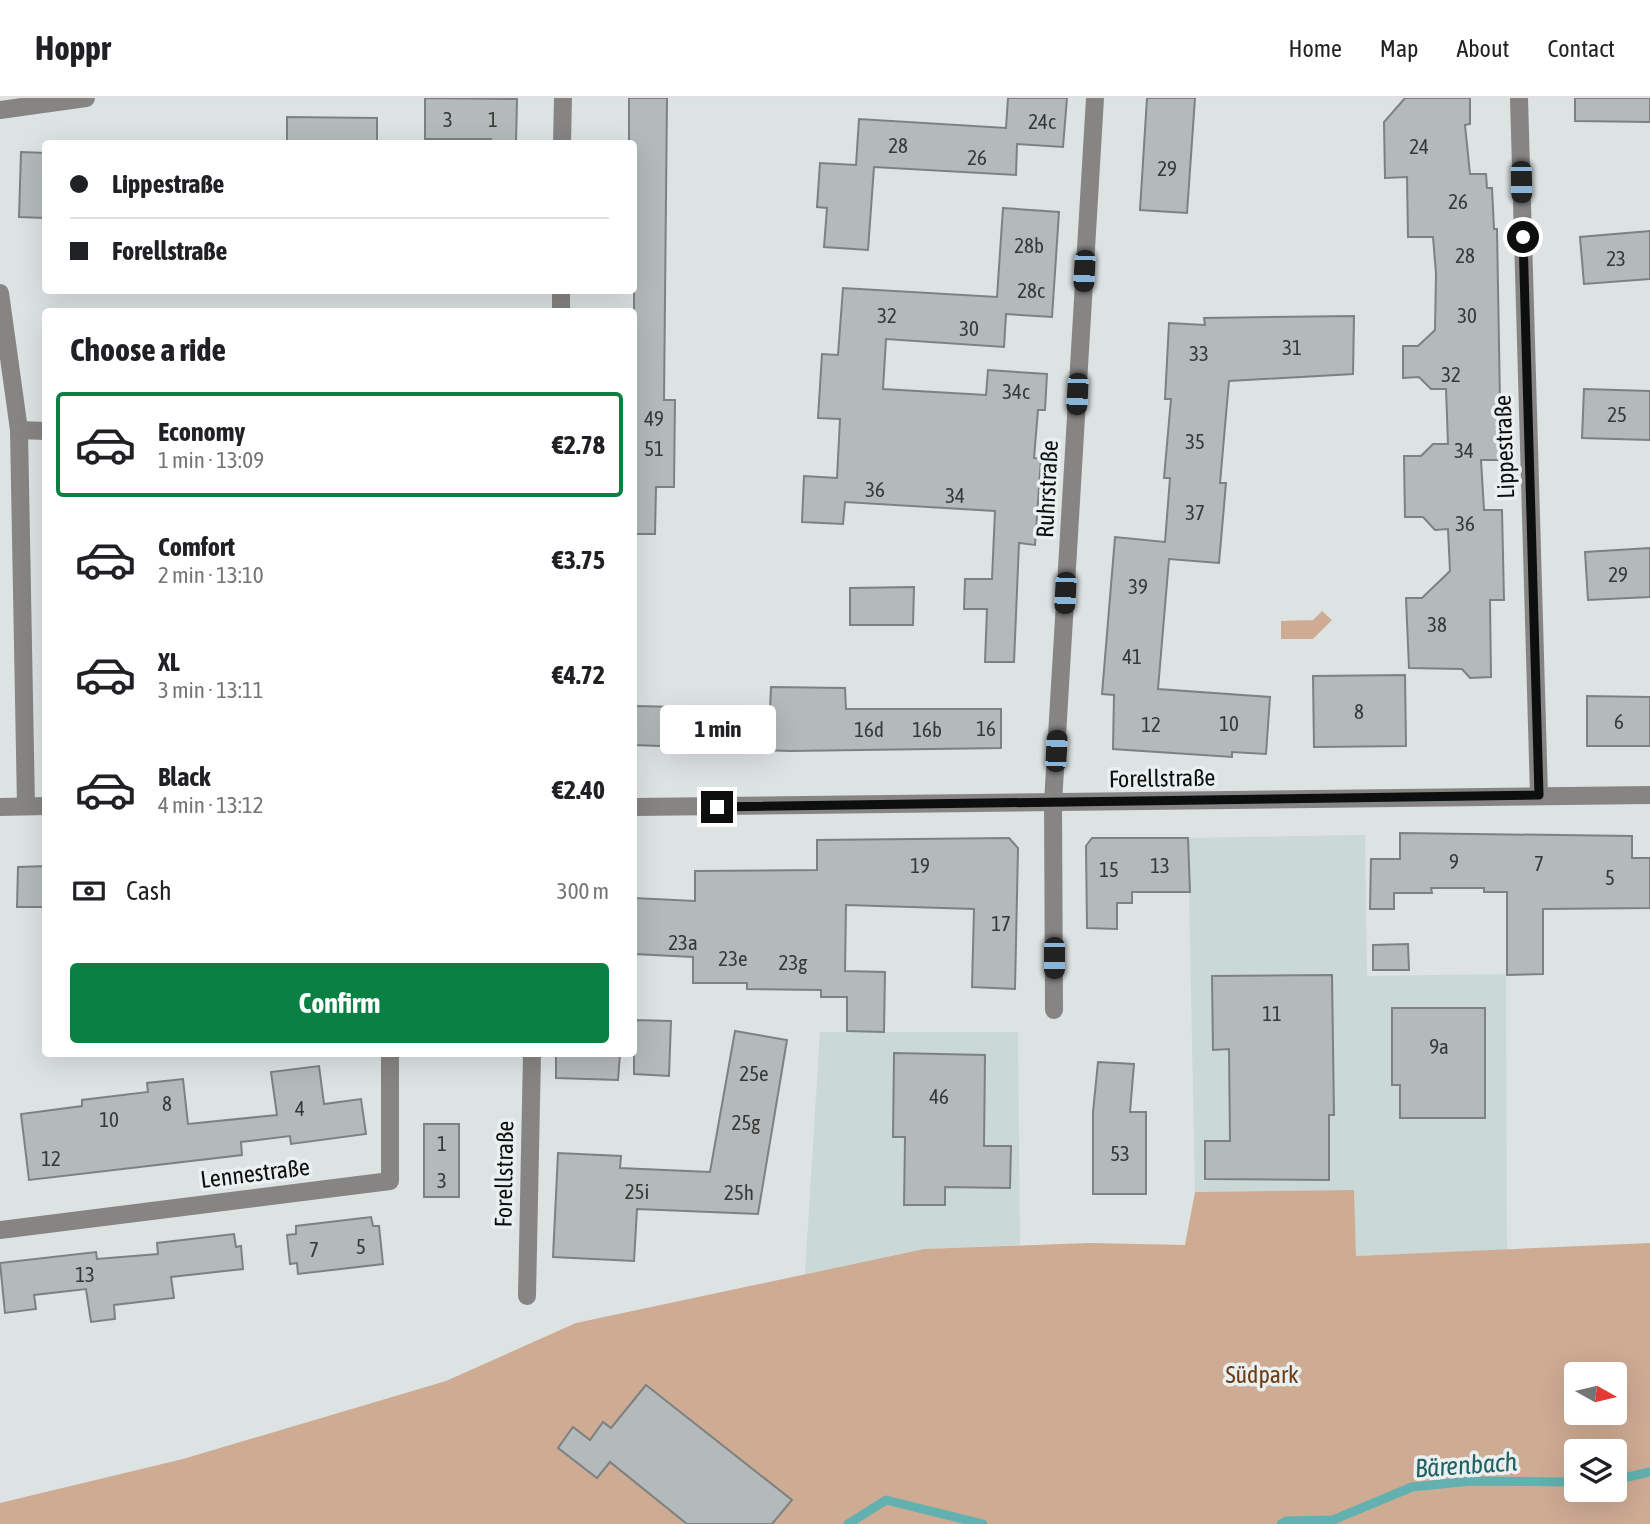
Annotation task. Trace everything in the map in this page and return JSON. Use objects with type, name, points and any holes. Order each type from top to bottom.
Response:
[{"type":"street","points":[[0,110],[86,98]]},
{"type":"street","points":[[562,140],[563,98]]},
{"type":"street","name":"Ruhrstraße","points":[[1054,1010],[1053,803],[1095,98]]},
{"type":"street","name":"Lippestraße","points":[[1518,98],[1539,795]]},
{"type":"street","points":[[0,293],[19,430],[26,806]]},
{"type":"street","points":[[19,430],[42,431]]},
{"type":"street","name":"Forellstraße","points":[[637,807],[1650,795]]},
{"type":"street","points":[[0,807],[42,806]]},
{"type":"street","name":"Lennestraße","points":[[0,1230],[390,1181],[390,1057]]},
{"type":"street","name":"Forellstraße","points":[[527,1296],[532,1057]]},
{"type":"shaded area","points":[[1365,835],[1367,976],[1506,974],[1507,1250],[1356,1256],[1354,1190],[1195,1192],[1188,838]]},
{"type":"shaded area","points":[[820,1032],[1018,1032],[1020,1245],[924,1249],[805,1274]]},
{"type":"green space","points":[[1322,611],[1332,620],[1313,639],[1281,639],[1281,621],[1313,620]]},
{"type":"green space","name":"Südpark","points":[[1354,1190],[1356,1256],[1650,1243],[1650,1524],[0,1524],[0,1503],[183,1459],[446,1381],[576,1323],[924,1249],[1088,1243],[1185,1245],[1195,1192]]},
{"type":"building","points":[[425,98],[517,99],[516,140],[425,139]]},
{"type":"building","points":[[629,98],[667,98],[664,400],[675,400],[674,487],[656,487],[655,534],[637,534],[637,308],[634,308],[634,294],[637,294],[637,140],[629,140]]},
{"type":"building","points":[[1008,98],[1067,98],[1063,147],[1017,144],[1016,175],[874,167],[868,250],[824,247],[827,208],[817,207],[820,163],[856,165],[859,119],[1006,128]]},
{"type":"building","points":[[1147,98],[1195,98],[1187,213],[1140,210]]},
{"type":"building","points":[[1405,98],[1470,98],[1470,124],[1465,125],[1470,174],[1486,174],[1487,188],[1492,188],[1494,229],[1497,229],[1501,460],[1481,460],[1484,510],[1502,510],[1504,600],[1490,600],[1491,677],[1470,678],[1462,669],[1409,668],[1406,598],[1422,598],[1450,571],[1448,529],[1435,530],[1423,517],[1405,517],[1404,456],[1421,456],[1433,444],[1448,444],[1446,389],[1431,389],[1419,377],[1403,378],[1403,346],[1418,346],[1435,330],[1436,273],[1433,237],[1408,237],[1407,177],[1385,178],[1384,122]]},
{"type":"building","points":[[1575,98],[1650,98],[1650,122],[1575,121]]},
{"type":"building","points":[[287,117],[377,118],[377,140],[287,140]]},
{"type":"building","points":[[21,152],[42,153],[42,218],[19,217]]},
{"type":"building","points":[[1003,208],[1059,212],[1052,317],[1006,314],[1004,347],[886,339],[883,389],[986,395],[988,370],[1047,374],[1045,410],[1038,410],[1034,458],[1041,459],[1035,545],[1019,543],[1014,662],[985,662],[987,609],[964,609],[965,579],[992,579],[995,511],[845,502],[843,524],[802,522],[804,476],[837,478],[840,419],[818,418],[822,354],[838,355],[843,288],[997,297]]},
{"type":"building","points":[[1650,231],[1650,279],[1584,284],[1580,237]]},
{"type":"building","points":[[1354,316],[1353,374],[1229,381],[1220,483],[1226,483],[1219,563],[1169,559],[1158,689],[1270,697],[1266,754],[1232,752],[1232,757],[1113,749],[1114,695],[1102,694],[1115,537],[1165,542],[1170,478],[1164,478],[1171,399],[1165,399],[1169,323],[1205,325],[1204,318]]},
{"type":"building","points":[[1584,389],[1650,391],[1650,440],[1582,438]]},
{"type":"building","points":[[1650,548],[1650,597],[1588,600],[1585,552]]},
{"type":"building","points":[[914,587],[913,625],[850,625],[850,588]]},
{"type":"building","points":[[1405,675],[1406,746],[1314,747],[1313,676]]},
{"type":"building","points":[[771,687],[845,688],[846,709],[1001,709],[1001,748],[790,751],[637,745],[637,706],[770,709]]},
{"type":"building","points":[[1587,696],[1650,697],[1650,746],[1587,746]]},
{"type":"building","points":[[1400,833],[1632,836],[1632,858],[1650,858],[1650,908],[1543,909],[1543,974],[1507,975],[1507,892],[1484,892],[1484,888],[1431,888],[1432,893],[1394,893],[1394,909],[1370,909],[1371,859],[1400,859]]},
{"type":"building","points":[[1009,838],[1018,848],[1015,989],[972,987],[974,909],[846,905],[845,971],[885,972],[884,1032],[847,1031],[847,997],[821,997],[821,990],[747,989],[747,983],[693,983],[693,957],[637,954],[637,898],[695,901],[695,871],[817,870],[817,840]]},
{"type":"building","points":[[1092,838],[1188,838],[1190,892],[1132,892],[1132,903],[1117,903],[1117,929],[1087,928],[1086,846]]},
{"type":"building","points":[[42,866],[42,907],[17,907],[18,867]]},
{"type":"building","points":[[1408,944],[1409,970],[1373,970],[1373,945]]},
{"type":"building","points":[[1332,975],[1334,1115],[1329,1115],[1329,1180],[1205,1179],[1205,1141],[1230,1141],[1229,1049],[1213,1050],[1212,976]]},
{"type":"building","points":[[1392,1008],[1485,1008],[1485,1118],[1400,1118],[1400,1085],[1392,1085]]},
{"type":"building","points":[[637,1020],[671,1021],[669,1076],[634,1074]]},
{"type":"building","points":[[735,1031],[787,1040],[758,1214],[637,1209],[634,1261],[553,1257],[558,1153],[621,1156],[620,1168],[710,1172]]},
{"type":"building","points":[[894,1053],[985,1055],[984,1146],[1011,1146],[1010,1188],[945,1187],[945,1205],[904,1205],[905,1137],[893,1137]]},
{"type":"building","points":[[556,1057],[620,1057],[618,1080],[556,1078]]},
{"type":"building","points":[[1098,1062],[1134,1064],[1130,1112],[1146,1112],[1146,1194],[1093,1194],[1093,1112]]},
{"type":"building","points":[[319,1066],[324,1104],[361,1099],[366,1134],[291,1144],[290,1136],[241,1142],[242,1155],[29,1180],[21,1114],[82,1106],[82,1100],[148,1092],[147,1083],[183,1079],[188,1124],[277,1115],[271,1072]]},
{"type":"building","points":[[424,1124],[459,1124],[459,1197],[424,1197]]},
{"type":"building","points":[[371,1217],[373,1226],[379,1226],[383,1264],[298,1274],[297,1263],[290,1264],[287,1235],[296,1234],[296,1226]]},
{"type":"building","points":[[234,1234],[236,1247],[241,1246],[243,1269],[171,1277],[174,1298],[114,1305],[115,1319],[91,1322],[86,1289],[34,1295],[36,1309],[5,1313],[0,1263],[96,1252],[97,1259],[158,1254],[157,1243]]},
{"type":"building","points":[[646,1385],[792,1500],[772,1524],[687,1524],[610,1462],[597,1478],[558,1448],[573,1427],[590,1440],[603,1422],[611,1428]]},
{"type":"waterway","name":"Bärenbach","points":[[1627,1477],[1650,1472]]},
{"type":"waterway","name":"Bärenbach","points":[[1281,1524],[1286,1521],[1333,1520],[1412,1487],[1471,1481],[1564,1482]]},
{"type":"waterway","name":"Bärenbach","points":[[848,1524],[886,1500],[983,1524]]},
{"type":"route","points":[[717,807],[1539,795],[1523,237]]}]
